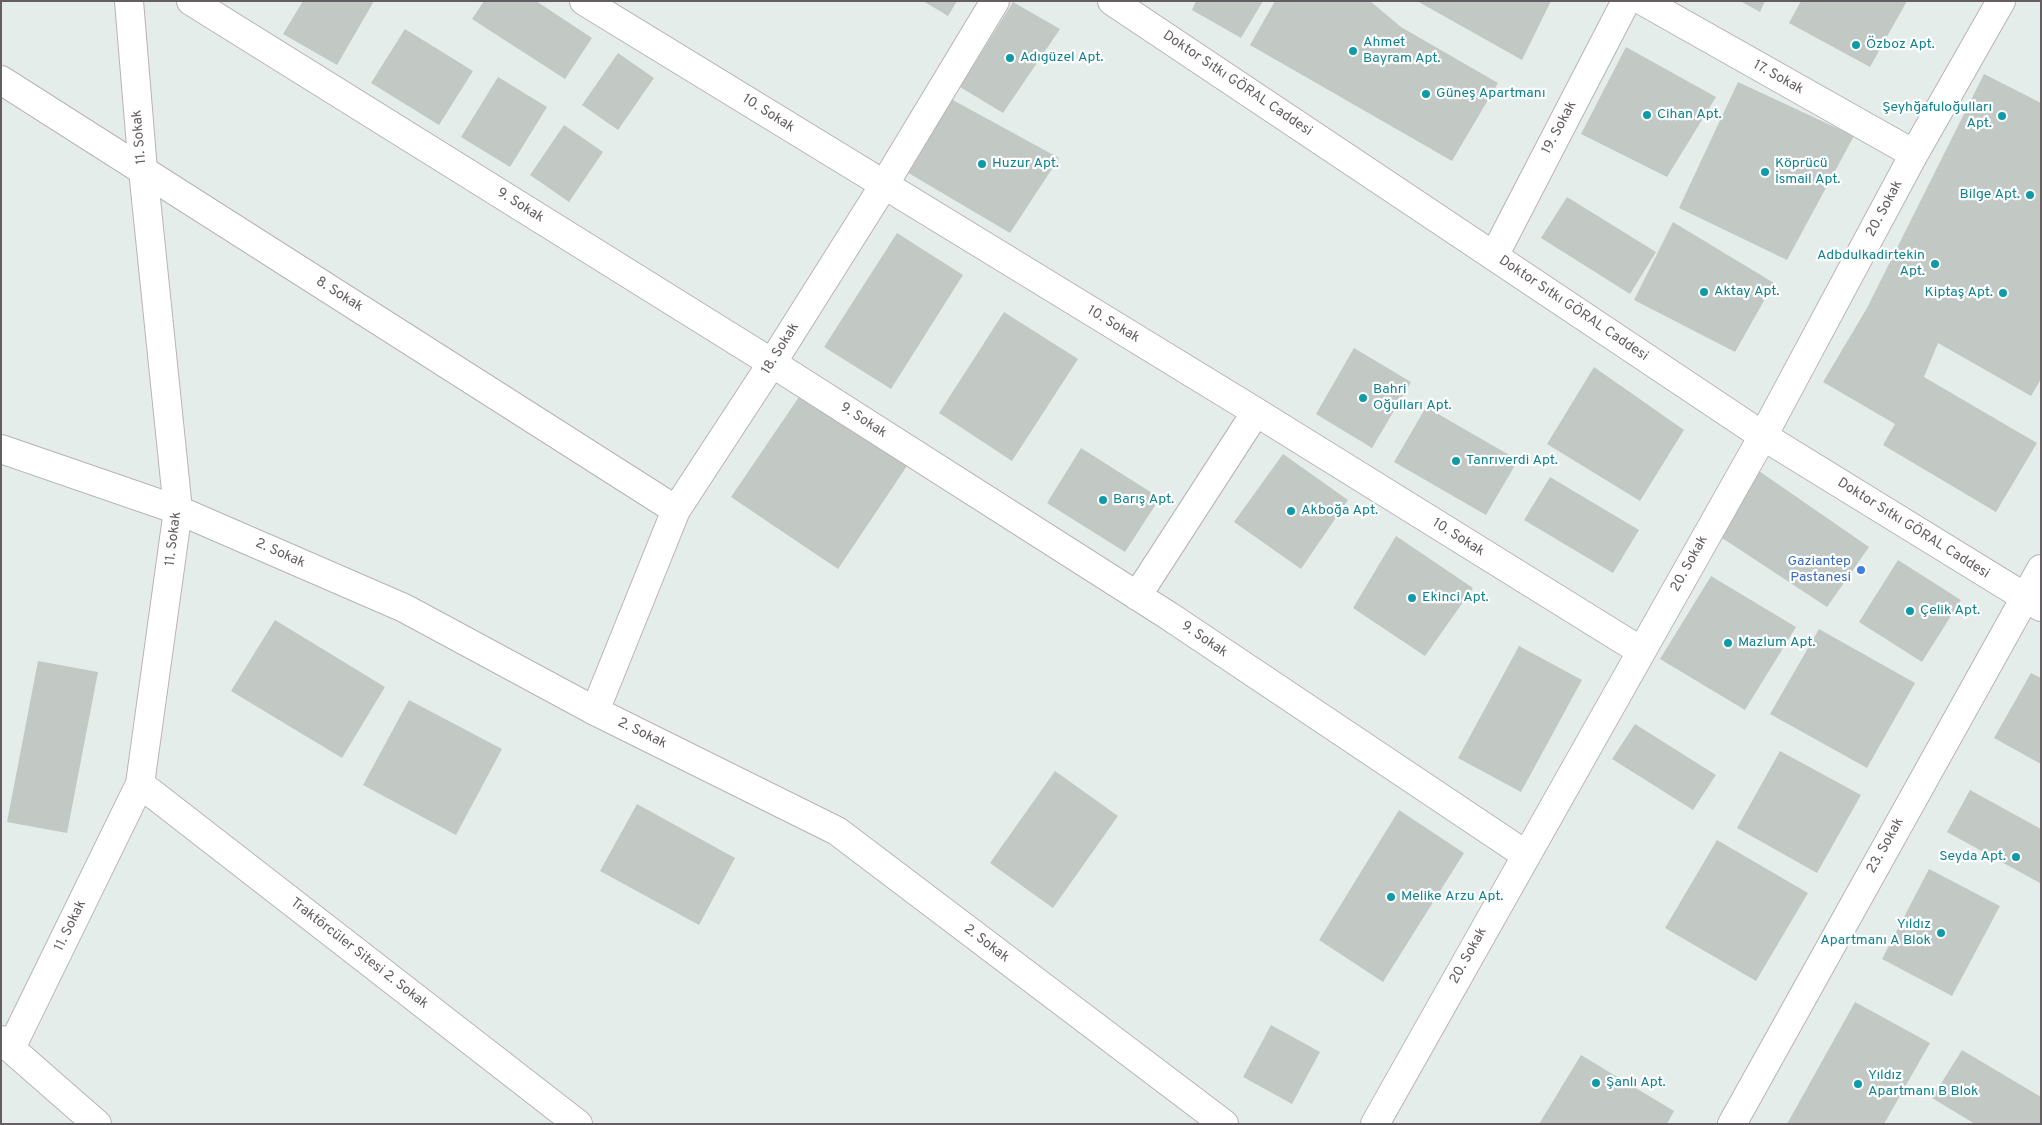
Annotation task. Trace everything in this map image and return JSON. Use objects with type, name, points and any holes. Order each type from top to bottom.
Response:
[{"type":"street","name":"11. Sokak","points":[[6,1044],[140,784],[178,510],[143,170],[129,1]]},
{"type":"street","name":"9. Sokak","points":[[192,1],[772,363],[1137,596],[1526,854]]},
{"type":"street","name":"10. Sokak","points":[[584,1],[1256,412],[1641,651]]},
{"type":"street","name":"18. Sokak","points":[[595,711],[676,510],[772,363],[884,185],[995,1]]},
{"type":"street","name":"Doktor Sıtkı GÖRAL Caddesi","points":[[1112,1],[1763,436],[2033,603]]},
{"type":"street","name":"19. Sokak","points":[[1494,256],[1626,1]]},
{"type":"street","name":"17. Sokak","points":[[1643,1],[1914,154]]},
{"type":"street","name":"20. Sokak","points":[[1374,1124],[1763,436],[1914,154],[2001,1]]},
{"type":"street","name":"8. Sokak","points":[[1,80],[676,510]]},
{"type":"street","points":[[1137,596],[1256,412]]},
{"type":"street","name":"2. Sokak","points":[[1,449],[178,510],[404,608],[595,711],[837,831],[1224,1124]]},
{"type":"street","name":"23. Sokak","points":[[1732,1124],[2033,603],[2041,569]]},
{"type":"street","name":"Traktörcüler Sitesi 2. Sokak","points":[[140,784],[578,1124]]},
{"type":"street","points":[[6,1044],[97,1124]]},
{"type":"building","points":[[303,1],[374,1],[337,65],[283,34]]},
{"type":"building","points":[[484,1],[536,1],[592,38],[565,79],[472,19]]},
{"type":"building","points":[[923,1],[957,1],[948,16]]},
{"type":"building","points":[[1196,1],[1263,1],[1241,38],[1192,10]]},
{"type":"building","points":[[1275,1],[1370,1],[1401,27],[1498,83],[1452,161],[1250,45]]},
{"type":"building","points":[[1417,1],[1551,1],[1522,60]]},
{"type":"building","points":[[1740,1],[1765,1],[1760,12]]},
{"type":"building","name":"Özboz Apt.","points":[[1801,1],[1907,1],[1870,67],[1789,23]]},
{"type":"building","name":"Adıgüzel Apt.","points":[[1013,2],[1060,29],[1003,113],[960,87]]},
{"type":"building","points":[[405,29],[473,71],[439,125],[371,83]]},
{"type":"building","name":"Cihan Apt.","points":[[1626,47],[1716,97],[1667,177],[1581,134]]},
{"type":"building","points":[[618,53],[654,78],[618,130],[582,105]]},
{"type":"building","points":[[1984,74],[2041,103],[2041,379],[2031,396],[1938,343],[1924,377],[2037,443],[1996,512],[1883,445],[1895,424],[1823,382],[1867,308]]},
{"type":"building","points":[[498,77],[547,107],[510,167],[461,137]]},
{"type":"building","name":"Köprücü İsmail Apt.","points":[[1738,82],[1854,136],[1787,260],[1679,208]]},
{"type":"building","name":"Huzur Apt.","points":[[951,99],[1059,158],[1010,233],[905,171]]},
{"type":"building","points":[[564,125],[603,152],[569,202],[530,175]]},
{"type":"building","points":[[1567,197],[1656,252],[1630,294],[1541,238]]},
{"type":"building","name":"Aktay Apt.","points":[[1673,222],[1774,283],[1735,352],[1634,300]]},
{"type":"building","points":[[897,233],[963,275],[891,389],[824,347]]},
{"type":"building","points":[[1004,312],[1078,359],[1012,461],[939,413]]},
{"type":"building","name":"Bahri Oğulları Apt.","points":[[1354,348],[1411,382],[1372,448],[1316,414]]},
{"type":"building","points":[[1594,367],[1684,430],[1640,501],[1547,444]]},
{"type":"building","points":[[803,391],[909,463],[838,569],[731,497]]},
{"type":"building","name":"Tanrıverdi Apt.","points":[[1426,407],[1518,460],[1486,515],[1394,462]]},
{"type":"building","name":"Barış Apt.","points":[[1081,448],[1160,498],[1125,552],[1047,503]]},
{"type":"building","name":"Akboğa Apt.","points":[[1283,454],[1348,500],[1301,569],[1234,522]]},
{"type":"building","points":[[1759,471],[1869,547],[1827,607],[1719,536]]},
{"type":"building","points":[[1550,477],[1639,530],[1613,573],[1524,520]]},
{"type":"building","name":"Ekinci Apt.","points":[[1396,536],[1473,588],[1425,656],[1353,608]]},
{"type":"building","name":"Çelik Apt.","points":[[1898,560],[1961,600],[1922,662],[1859,622]]},
{"type":"building","name":"Mazlum Apt.","points":[[1711,576],[1796,627],[1745,710],[1660,659]]},
{"type":"building","points":[[275,620],[385,687],[342,758],[231,691]]},
{"type":"building","points":[[1819,629],[1915,683],[1867,768],[1770,714]]},
{"type":"building","points":[[1519,646],[1582,680],[1521,792],[1458,758]]},
{"type":"building","points":[[38,661],[98,672],[67,833],[7,822]]},
{"type":"building","points":[[2031,673],[2041,678],[2041,764],[1994,738]]},
{"type":"building","points":[[409,700],[502,749],[456,835],[363,785]]},
{"type":"building","points":[[1635,724],[1716,775],[1693,810],[1612,759]]},
{"type":"building","points":[[1780,751],[1861,795],[1817,873],[1737,828]]},
{"type":"building","points":[[1055,771],[1118,816],[1053,908],[990,863]]},
{"type":"building","name":"Seyda Apt.","points":[[1970,790],[2041,829],[2040,883],[1947,832]]},
{"type":"building","points":[[637,804],[735,858],[699,925],[600,871]]},
{"type":"building","name":"Melike Arzu Apt.","points":[[1399,810],[1464,853],[1383,982],[1319,940]]},
{"type":"building","points":[[1717,840],[1808,893],[1756,981],[1665,928]]},
{"type":"building","name":"Yıldız Apartmanı A Blok","points":[[1929,869],[2000,906],[1952,996],[1882,959]]},
{"type":"building","name":"Yıldız Apartmanı B Blok","points":[[1855,1002],[1930,1043],[1884,1124],[1787,1124]]},
{"type":"building","points":[[1271,1025],[1320,1052],[1292,1104],[1243,1077]]},
{"type":"building","points":[[1962,1050],[2041,1097],[2041,1124],[1975,1124],[1932,1098]]},
{"type":"building","name":"Şanlı Apt.","points":[[1581,1055],[1674,1111],[1667,1124],[1539,1124]]},
{"type":"place","name":"Özboz Apt.","points":[[1856,45]]},
{"type":"place","name":"Ahmet Bayram Apt.","points":[[1353,51]]},
{"type":"place","name":"Adıgüzel Apt.","points":[[1010,58]]},
{"type":"place","name":"Güneş Apartmanı","points":[[1426,94]]},
{"type":"place","name":"Cihan Apt.","points":[[1647,115]]},
{"type":"place","name":"Şeyhğafuloğulları Apt.","points":[[2002,116]]},
{"type":"place","name":"Huzur Apt.","points":[[982,164]]},
{"type":"place","name":"Köprücü İsmail Apt.","points":[[1765,172]]},
{"type":"place","name":"Bilge Apt.","points":[[2030,195]]},
{"type":"place","name":"Adbdulkadirtekin Apt.","points":[[1935,264]]},
{"type":"place","name":"Aktay Apt.","points":[[1704,292]]},
{"type":"place","name":"Kiptaş Apt.","points":[[2003,293]]},
{"type":"place","name":"Bahri Oğulları Apt.","points":[[1363,398]]},
{"type":"place","name":"Tanrıverdi Apt.","points":[[1456,461]]},
{"type":"place","name":"Barış Apt.","points":[[1103,500]]},
{"type":"place","name":"Akboğa Apt.","points":[[1291,511]]},
{"type":"place","name":"Gaziantep Pastanesi","points":[[1861,570]]},
{"type":"place","name":"Ekinci Apt.","points":[[1412,598]]},
{"type":"place","name":"Çelik Apt.","points":[[1910,611]]},
{"type":"place","name":"Mazlum Apt.","points":[[1728,643]]},
{"type":"place","name":"Seyda Apt.","points":[[2016,857]]},
{"type":"place","name":"Melike Arzu Apt.","points":[[1391,897]]},
{"type":"place","name":"Yıldız Apartmanı A Blok","points":[[1941,933]]},
{"type":"place","name":"Şanlı Apt.","points":[[1596,1083]]},
{"type":"place","name":"Yıldız Apartmanı B Blok","points":[[1858,1084]]}]
